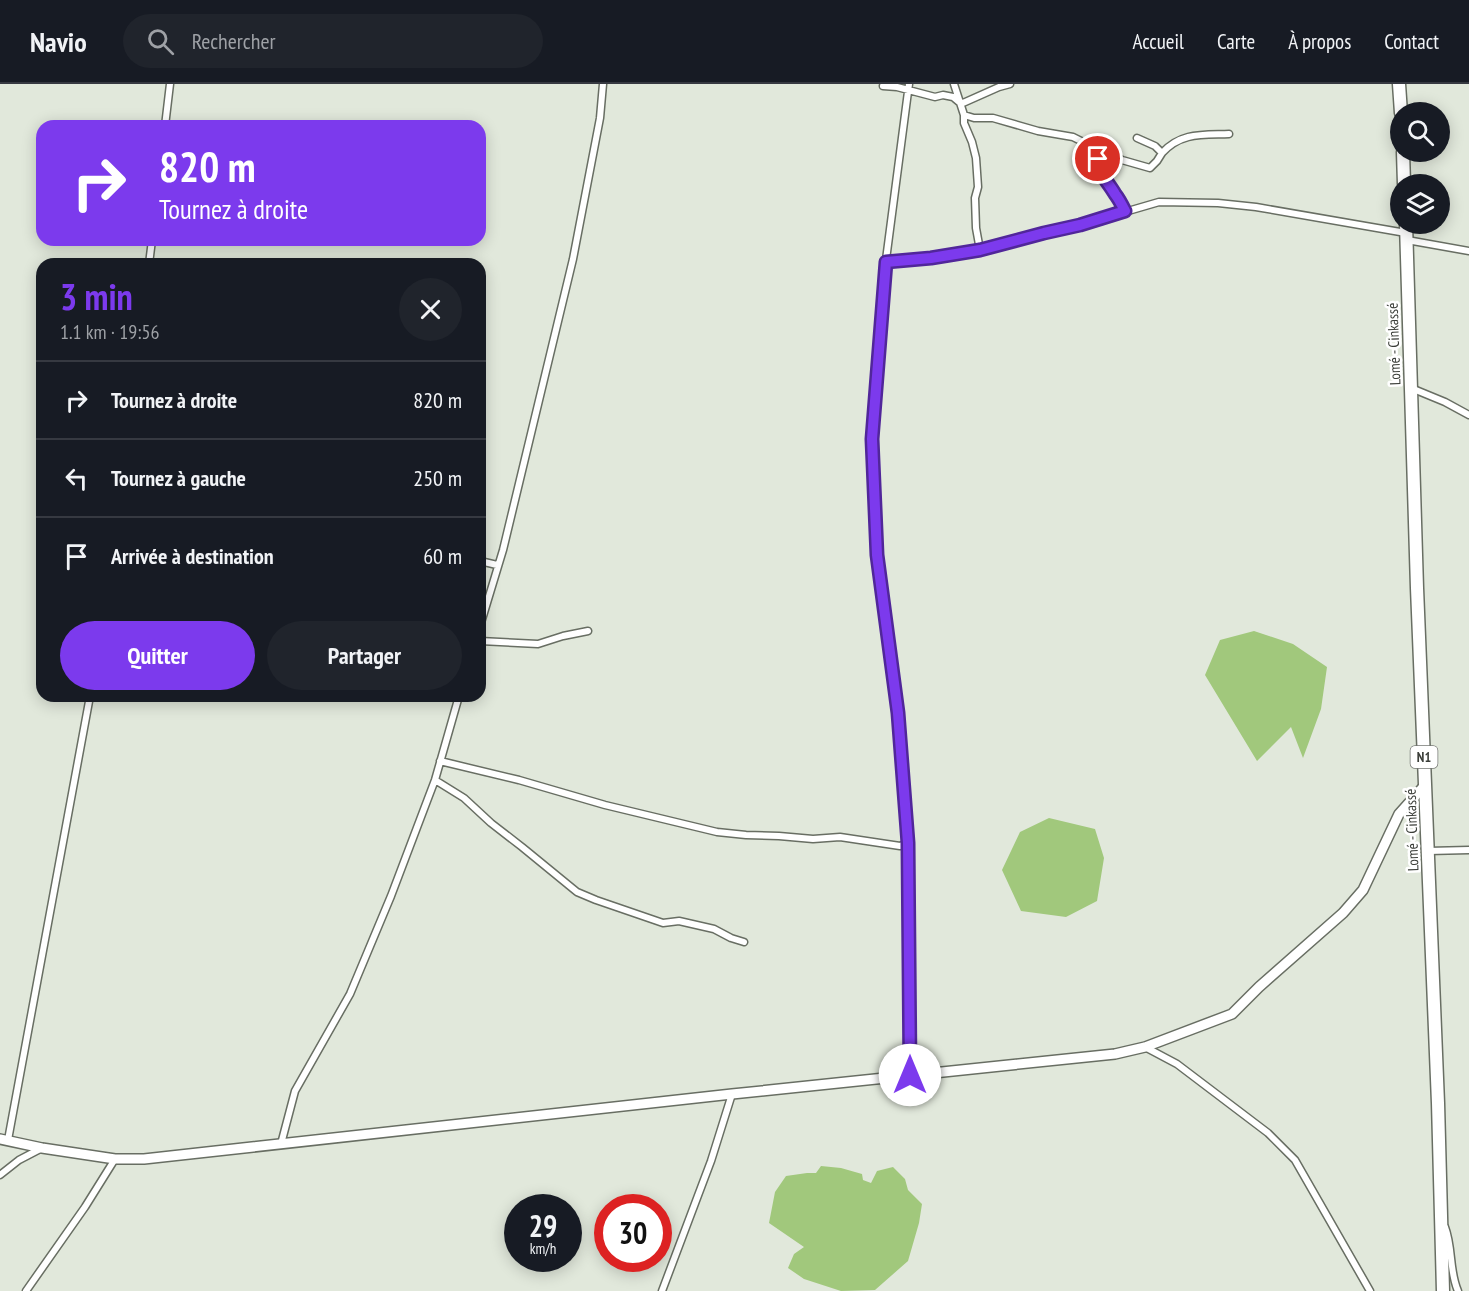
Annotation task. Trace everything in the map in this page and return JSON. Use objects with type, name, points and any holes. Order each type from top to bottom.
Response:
[{"type":"highway","points":[[1399,84],[1400,102]]},
{"type":"highway","name":"Lomé - Cinkassé","points":[[1407,234],[1416,588],[1438,1103],[1443,1291]]},
{"type":"main road","points":[[4,1140],[115,1159],[144,1159],[1115,1054],[1145,1047],[1232,1014],[1259,987],[1343,914],[1363,890],[1399,814],[1425,785]]},
{"type":"street","points":[[166,120],[170,84]]},
{"type":"street","points":[[486,604],[503,550],[573,260],[600,118],[603,84]]},
{"type":"street","points":[[954,84],[976,158],[978,187],[975,198],[976,228],[980,250]]},
{"type":"street","points":[[883,86],[908,87],[935,97],[943,95],[953,97],[963,103],[1010,84]]},
{"type":"street","points":[[908,87],[886,262],[872,439],[877,555],[898,713],[908,843],[910,1075]]},
{"type":"street","points":[[964,115],[974,118],[993,118],[1038,130],[1073,136],[1122,159],[1150,168],[1170,144],[1178,140],[1197,135],[1229,134]]},
{"type":"street","points":[[1137,138],[1155,146],[1162,153]]},
{"type":"street","points":[[1090,143],[1098,159],[1103,178],[1125,211]]},
{"type":"street","points":[[886,262],[980,250],[1159,202],[1218,203],[1390,229]]},
{"type":"street","points":[[1414,234],[1469,251]]},
{"type":"street","points":[[1410,388],[1445,402],[1469,415]]},
{"type":"street","points":[[486,562],[497,565]]},
{"type":"street","points":[[486,641],[538,644],[563,636],[588,632]]},
{"type":"street","points":[[4,1140],[89,702]]},
{"type":"street","points":[[281,1144],[295,1091],[350,994],[391,896],[435,780],[457,702]]},
{"type":"street","points":[[440,761],[717,832],[813,839],[840,837],[900,846],[908,843]]},
{"type":"street","points":[[435,780],[464,798],[491,824],[577,892],[663,923],[679,921],[714,929],[744,942]]},
{"type":"street","points":[[1427,851],[1469,850]]},
{"type":"street","points":[[1145,1047],[1177,1064],[1268,1133],[1295,1160],[1370,1291]]},
{"type":"street","points":[[662,1291],[711,1161],[732,1094]]},
{"type":"street","points":[[0,1175],[19,1160],[42,1148]]},
{"type":"street","points":[[26,1291],[85,1207],[115,1159]]},
{"type":"street","points":[[1440,1220],[1443,1221],[1449,1238],[1458,1291]]},
{"type":"green space","points":[[1254,631],[1293,644],[1327,667],[1321,709],[1303,758],[1291,727],[1257,761],[1205,675],[1220,640]]},
{"type":"green space","points":[[1049,818],[1095,829],[1104,858],[1097,901],[1066,917],[1021,911],[1002,870],[1020,832]]},
{"type":"green space","points":[[821,1166],[841,1168],[862,1174],[863,1180],[871,1183],[877,1171],[893,1167],[905,1179],[908,1190],[922,1204],[908,1261],[875,1290],[841,1291],[804,1279],[788,1268],[794,1254],[804,1247],[769,1223],[775,1192],[786,1176],[816,1173]]},
{"type":"route","points":[[910,1075],[908,843],[898,713],[877,555],[872,439],[886,262],[980,250],[1080,225],[1125,211],[1103,178],[1098,159]]}]
